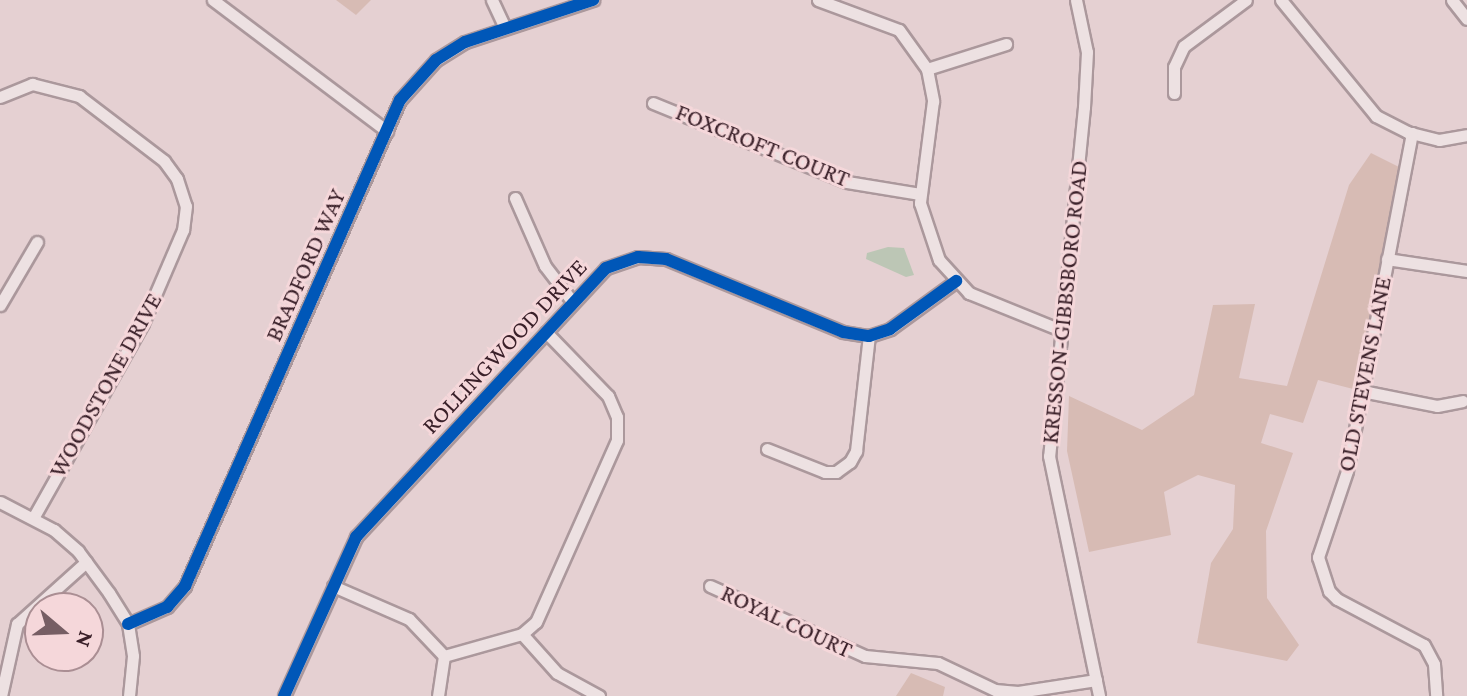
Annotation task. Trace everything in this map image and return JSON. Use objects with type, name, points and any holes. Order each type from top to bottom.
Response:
[{"type":"street","points":[[213,0],[387,131]]},
{"type":"street","points":[[492,0],[505,28]]},
{"type":"street","name":"BRADFORD WAY","points":[[128,624],[167,607],[185,586],[400,100],[436,60],[465,42],[593,0]]},
{"type":"street","points":[[818,0],[899,30],[927,69],[933,101],[920,194],[932,247],[956,281],[996,306],[1058,329]]},
{"type":"street","name":"KRESSON-GIBBSBORO ROAD","points":[[1076,0],[1087,52],[1084,107],[1049,430],[1051,473],[1099,696]]},
{"type":"street","points":[[1174,93],[1174,67],[1184,46],[1246,0]]},
{"type":"street","points":[[1281,0],[1365,105],[1412,133],[1439,140],[1467,135]]},
{"type":"street","points":[[1452,0],[1467,19]]},
{"type":"street","points":[[927,69],[1006,44]]},
{"type":"street","name":"WOODSTONE DRIVE","points":[[0,97],[32,84],[79,96],[164,161],[177,179],[186,206],[183,230],[143,323],[33,518]]},
{"type":"street","name":"FOXCROFT COURT","points":[[653,103],[847,182],[920,194]]},
{"type":"street","name":"OLD STEVENS LANE","points":[[1412,133],[1347,471],[1319,542],[1320,572],[1337,599],[1424,645],[1434,664],[1436,696]]},
{"type":"street","points":[[515,198],[545,266],[572,301]]},
{"type":"street","points":[[0,305],[37,242]]},
{"type":"street","name":"ROLLINGWOOD DRIVE","points":[[284,696],[356,537],[572,301],[606,268],[652,256],[709,274],[843,332],[869,336]]},
{"type":"street","points":[[1387,259],[1467,271]]},
{"type":"street","points":[[767,449],[825,472],[836,472],[850,462],[856,451],[869,336],[890,329],[956,281]]},
{"type":"street","points":[[444,656],[522,634],[545,608],[611,460],[619,428],[608,396],[546,332]]},
{"type":"street","points":[[1362,391],[1437,406],[1463,401]]},
{"type":"street","points":[[0,502],[54,530],[86,562],[128,624],[133,656],[129,696]]},
{"type":"street","points":[[1,696],[17,624],[86,562]]},
{"type":"street","points":[[333,586],[409,619],[444,656]]},
{"type":"street","name":"ROYAL COURT","points":[[710,586],[865,656],[938,663],[995,690],[1018,692],[1096,680]]},
{"type":"street","points":[[522,634],[557,673],[599,696]]},
{"type":"street","points":[[438,696],[444,656]]},
{"type":"shaded area","points":[[336,0],[371,0],[356,15]]},
{"type":"shaded area","points":[[1371,153],[1403,169],[1361,391],[1318,380],[1303,423],[1270,414],[1261,443],[1293,453],[1266,531],[1267,598],[1299,645],[1287,661],[1197,643],[1211,563],[1233,529],[1235,485],[1198,475],[1164,492],[1171,535],[1089,552],[1067,451],[1069,396],[1142,430],[1194,395],[1213,305],[1255,304],[1239,378],[1287,386],[1349,185]]},
{"type":"shaded area","points":[[888,247],[904,248],[914,275],[906,277],[866,259],[867,253]]},
{"type":"shaded area","points":[[911,673],[945,687],[943,696],[896,696]]},
{"type":"cycle path","points":[[128,624],[167,607],[185,586],[400,100],[436,60],[465,42],[593,0]]},
{"type":"cycle path","points":[[284,696],[356,537],[606,268],[638,257],[666,259],[843,332],[869,336],[890,329],[956,281]]}]
